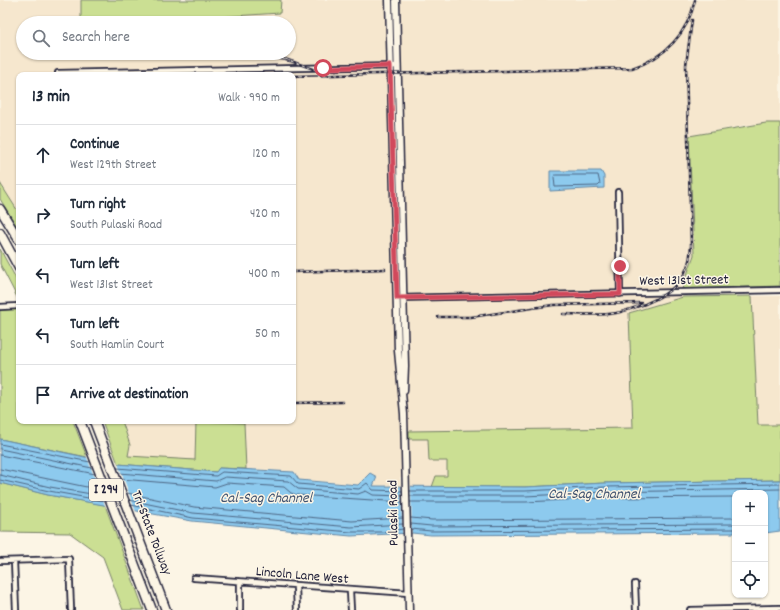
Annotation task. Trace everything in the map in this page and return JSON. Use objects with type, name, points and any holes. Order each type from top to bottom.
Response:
[{"type":"highway","points":[[0,209],[16,235]]},
{"type":"highway","points":[[0,232],[16,262]]},
{"type":"highway","name":"Tri-State Tollway","points":[[81,424],[152,610]]},
{"type":"highway","name":"Tri-State Tollway","points":[[95,424],[166,610]]},
{"type":"main road","points":[[389,0],[390,66],[400,298]]},
{"type":"main road","points":[[396,0],[400,298]]},
{"type":"main road","name":"Pulaski Road","points":[[400,298],[399,366],[404,414],[409,610]]},
{"type":"street","points":[[141,72],[398,66]]},
{"type":"street","points":[[618,192],[620,294]]},
{"type":"street","name":"West 131st Street","points":[[400,298],[780,290]]},
{"type":"street","points":[[0,307],[16,306]]},
{"type":"street","points":[[0,561],[69,559],[71,610]]},
{"type":"street","points":[[14,561],[16,610]]},
{"type":"street","name":"Lincoln Lane West","points":[[194,578],[350,591],[408,593]]},
{"type":"street","points":[[240,582],[240,610]]},
{"type":"street","points":[[635,584],[636,610]]},
{"type":"street","points":[[296,587],[297,610]]},
{"type":"street","points":[[350,591],[351,610]]},
{"type":"street","points":[[691,610],[780,608]]},
{"type":"shaded area","points":[[0,0],[81,0],[81,16],[16,16],[16,60],[296,60],[296,16],[224,16],[280,12],[281,0],[780,0],[780,123],[747,125],[689,136],[694,255],[682,289],[683,297],[629,313],[633,428],[567,430],[428,439],[447,461],[448,476],[436,476],[432,487],[411,487],[410,477],[400,477],[401,487],[372,486],[370,473],[358,485],[299,480],[294,472],[219,468],[217,472],[127,464],[130,445],[123,424],[296,424],[296,72],[16,72],[16,208],[0,183]]},
{"type":"shaded area","points":[[752,296],[780,296],[780,425],[758,426]]},
{"type":"green space","points":[[81,0],[281,0],[280,13],[234,16],[81,16]]},
{"type":"green space","points":[[766,123],[780,123],[780,286],[682,289],[694,255],[689,136]]},
{"type":"green space","points":[[0,183],[16,208],[16,225],[0,199]]},
{"type":"green space","points":[[0,249],[16,278],[16,295],[0,264]]},
{"type":"green space","points":[[752,296],[758,425],[780,425],[780,480],[605,483],[525,487],[432,487],[436,476],[447,476],[447,461],[429,461],[428,439],[409,439],[409,431],[633,428],[629,313],[683,297]]},
{"type":"green space","points":[[16,309],[16,424],[74,424],[87,457],[0,439],[0,310]]},
{"type":"green space","points":[[103,424],[123,424],[130,445],[128,456],[195,460],[196,424],[244,424],[246,469],[219,468],[217,472],[118,464]]},
{"type":"green space","points":[[0,483],[48,495],[105,505],[144,610],[123,610],[103,557],[70,533],[0,532]]},
{"type":"water","points":[[550,171],[601,171],[604,176],[604,188],[550,191]]},
{"type":"water","name":"Cal-Sag Channel","points":[[0,439],[118,464],[216,472],[219,468],[294,472],[299,480],[358,485],[370,473],[377,477],[373,486],[525,487],[605,483],[780,480],[780,531],[768,533],[768,490],[732,490],[732,533],[431,535],[412,533],[351,536],[192,521],[48,495],[0,483]]},
{"type":"pier","points":[[86,455],[117,461],[136,512],[106,508]]},
{"type":"pier","points":[[401,485],[411,485],[412,533],[402,533]]},
{"type":"railway","points":[[296,76],[632,68],[655,58],[673,43],[687,23],[695,0]]},
{"type":"railway","points":[[563,314],[610,314],[645,304],[672,289],[684,275],[690,257],[691,245],[686,65],[692,20]]},
{"type":"railway","points":[[286,60],[290,61]]},
{"type":"railway","points":[[288,60],[325,73]]},
{"type":"railway","points":[[296,272],[385,269]]},
{"type":"railway","points":[[438,317],[471,317],[553,305],[641,303]]},
{"type":"railway","points":[[296,403],[343,402]]},
{"type":"route","points":[[323,68],[390,66],[397,298],[620,294],[620,266]]}]
